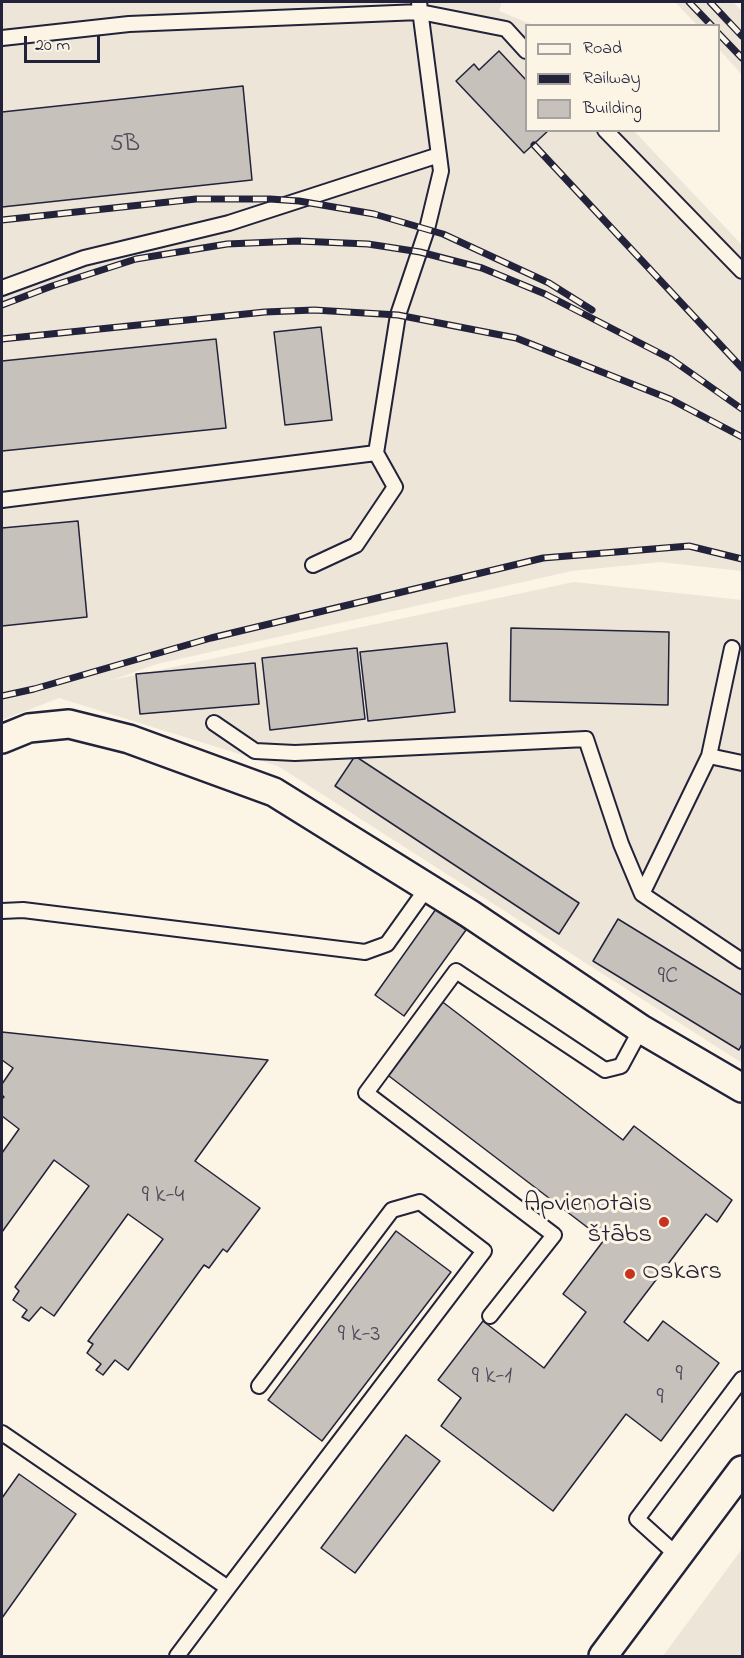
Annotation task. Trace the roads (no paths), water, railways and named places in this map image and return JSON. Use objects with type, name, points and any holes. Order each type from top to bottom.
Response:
[{"type":"street","points":[[2,739],[29,728],[69,724],[129,739],[274,792],[470,914],[641,1029],[742,1088]]},
{"type":"street","points":[[603,1656],[742,1470]]},
{"type":"lane","points":[[2,38],[129,24],[420,7],[506,29],[525,50]]},
{"type":"lane","points":[[313,565],[356,545],[394,487],[376,453],[398,315],[427,229],[441,171],[420,7]]},
{"type":"lane","points":[[607,132],[742,271]]},
{"type":"lane","points":[[2,288],[84,258],[229,223],[439,155]]},
{"type":"lane","points":[[2,500],[376,453]]},
{"type":"lane","points":[[642,894],[709,756],[732,648]]},
{"type":"lane","points":[[214,723],[255,751],[295,753],[586,739],[621,844],[642,894],[742,962]]},
{"type":"lane","points":[[709,756],[742,763]]},
{"type":"lane","points":[[2,911],[23,910],[365,952],[387,944],[427,888]]},
{"type":"lane","points":[[490,1316],[554,1235],[366,1093],[456,971],[604,1070],[621,1066],[641,1029]]},
{"type":"lane","points":[[177,1656],[484,1251],[420,1202],[392,1210],[259,1386]]},
{"type":"lane","points":[[678,1556],[637,1519],[742,1380]]},
{"type":"lane","points":[[2,1433],[228,1588]]},
{"type":"railway","points":[[689,2],[710,24]]},
{"type":"railway","points":[[710,2],[742,36]]},
{"type":"railway","points":[[720,35],[742,58]]},
{"type":"railway","points":[[534,145],[742,368]]},
{"type":"railway","points":[[2,220],[196,199],[299,201],[374,214],[443,234],[549,283],[592,310]]},
{"type":"railway","points":[[2,305],[136,259],[227,244],[298,241],[368,244],[420,252],[482,268],[545,294],[671,359],[742,409]]},
{"type":"railway","points":[[2,339],[265,312],[314,310],[398,315],[516,338],[670,399],[742,437]]},
{"type":"railway","points":[[2,696],[34,689],[211,638],[543,558],[689,546],[742,559]]},
{"type":"place","name":"Apvienotais štābs","points":[[664,1222]]},
{"type":"place","name":"Oskars","points":[[630,1274]]}]
